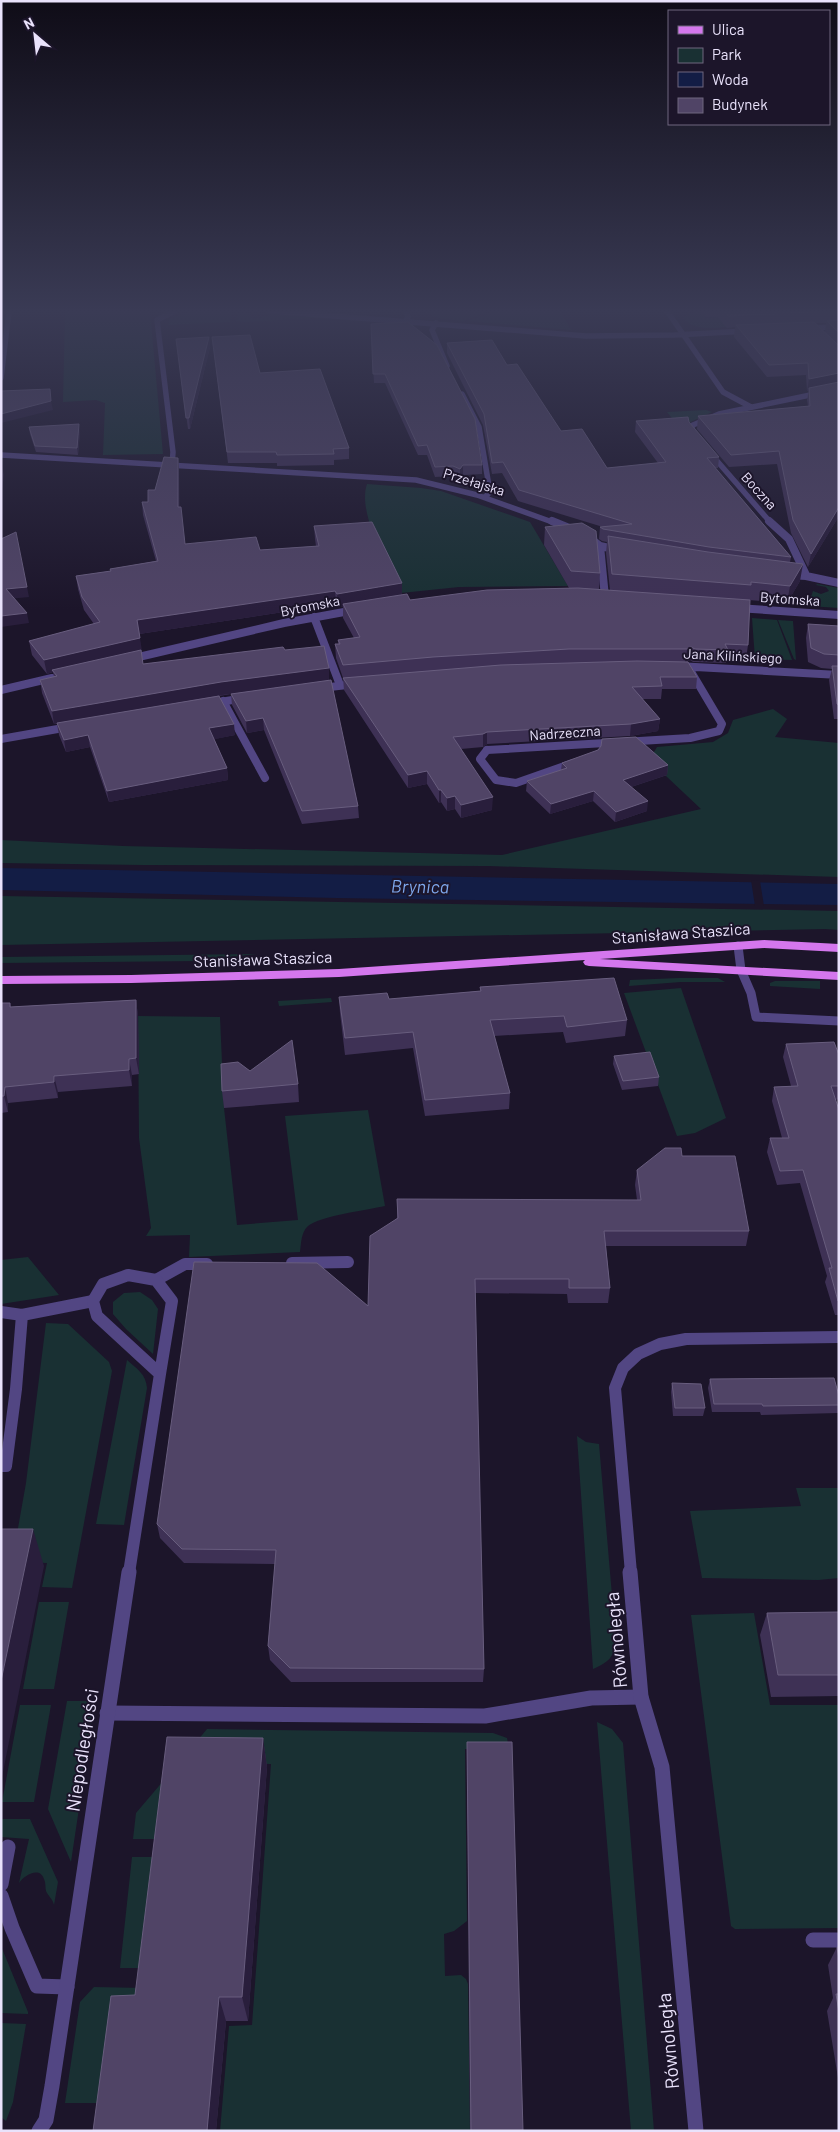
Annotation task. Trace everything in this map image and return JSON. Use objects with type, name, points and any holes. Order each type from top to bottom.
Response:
[{"type":"main road","name":"Stanisława Staszica","points":[[1,980],[148,979],[330,973],[764,944],[839,948]]},
{"type":"main road","name":"Stanisława Staszica","points":[[526,960],[839,976]]},
{"type":"street","points":[[168,410],[173,452],[172,465]]},
{"type":"street","points":[[471,410],[480,427],[490,492],[485,496]]},
{"type":"street","points":[[703,444],[691,430],[692,426],[719,414],[733,410]]},
{"type":"street","name":"Boczna","points":[[708,451],[768,520],[789,539],[806,576]]},
{"type":"street","name":"Przełajska","points":[[1,455],[395,478],[440,484],[485,496],[577,531],[600,546],[628,551]]},
{"type":"street","points":[[600,546],[605,597]]},
{"type":"street","points":[[782,574],[806,576],[839,584]]},
{"type":"street","points":[[595,597],[614,598]]},
{"type":"street","name":"Bytomska","points":[[732,607],[839,615]]},
{"type":"street","name":"Bytomska","points":[[122,661],[361,608]]},
{"type":"street","points":[[314,617],[340,685]]},
{"type":"street","name":"Jana Kilińskiego","points":[[669,666],[839,675]]},
{"type":"street","name":"Nadrzeczna","points":[[586,758],[516,784],[496,780],[480,759],[487,750],[690,738],[719,731],[722,724],[688,666]]},
{"type":"street","points":[[1,690],[57,677]]},
{"type":"street","points":[[310,689],[369,682]]},
{"type":"street","points":[[203,705],[252,697]]},
{"type":"street","points":[[223,701],[265,778]]},
{"type":"street","points":[[1,739],[76,726]]},
{"type":"street","points":[[595,755],[596,743]]},
{"type":"street","points":[[738,946],[741,970],[751,993],[756,1017],[839,1021]]},
{"type":"street","points":[[281,1263],[348,1262]]},
{"type":"street","points":[[160,1374],[96,1316],[93,1301],[103,1284],[128,1275],[156,1280],[185,1264],[220,1264]]},
{"type":"street","name":"Niepodległości","points":[[40,2131],[46,2120],[49,2103],[107,1713],[172,1301],[156,1280]]},
{"type":"street","points":[[1,1312],[22,1315],[93,1301]]},
{"type":"street","points":[[1,1466],[6,1466],[16,1389],[22,1315]]},
{"type":"street","name":"Równoległa","points":[[696,2131],[662,1767],[641,1697],[616,1388],[623,1368],[638,1354],[660,1344],[686,1339],[839,1337]]},
{"type":"street","points":[[107,1713],[485,1716],[591,1698],[641,1697]]},
{"type":"street","points":[[1,1884],[8,1848]]},
{"type":"street","points":[[1,1896],[12,1928],[37,1986],[67,1987]]},
{"type":"street","points":[[813,1940],[839,1940]]},
{"type":"green space","points":[[105,410],[159,410],[163,454],[103,455]]},
{"type":"green space","points":[[707,410],[712,412],[678,426],[667,412]]},
{"type":"green space","points":[[367,484],[441,491],[530,522],[568,586],[459,587],[401,593],[375,539],[370,524],[365,496]]},
{"type":"green space","points":[[817,584],[839,588],[839,608],[808,606],[813,591],[821,594],[829,591],[826,587]]},
{"type":"green space","points":[[752,618],[777,620],[792,660],[755,659]]},
{"type":"green space","points":[[778,620],[793,621],[796,660],[794,659]]},
{"type":"green space","points":[[773,709],[787,719],[775,737],[839,743],[839,877],[489,866],[1,863],[1,840],[123,846],[502,855],[701,809],[649,760],[657,747],[713,742],[728,733],[733,720]]},
{"type":"green space","points":[[1,896],[839,911],[839,930],[1,945]]},
{"type":"green space","points":[[257,954],[199,961],[1,963],[1,957]]},
{"type":"green space","points":[[718,978],[725,982],[681,982],[629,986],[630,980]]},
{"type":"green space","points":[[775,981],[820,981],[820,989],[770,986],[770,983]]},
{"type":"green space","points":[[681,988],[726,1118],[695,1133],[677,1136],[624,993]]},
{"type":"green space","points":[[331,998],[332,1002],[279,1006],[278,1001]]},
{"type":"green space","points":[[138,1016],[220,1017],[224,1108],[237,1225],[298,1220],[285,1116],[368,1110],[385,1206],[333,1216],[314,1222],[304,1231],[300,1252],[189,1257],[190,1235],[146,1236],[151,1228],[139,1138]]},
{"type":"green space","points":[[28,1257],[59,1295],[1,1304],[1,1260]]},
{"type":"green space","points":[[140,1292],[152,1300],[158,1309],[153,1354],[113,1314],[113,1302],[124,1293]]},
{"type":"green space","points":[[46,1323],[68,1324],[109,1362],[112,1371],[72,1588],[42,1587],[47,1563],[12,1562],[26,1483]]},
{"type":"green space","points":[[127,1360],[143,1375],[147,1388],[124,1525],[96,1524]]},
{"type":"green space","points":[[577,1436],[586,1442],[599,1444],[616,1642],[609,1659],[593,1669]]},
{"type":"green space","points":[[796,1488],[839,1488],[839,1578],[818,1580],[702,1578],[690,1511],[801,1506]]},
{"type":"green space","points":[[39,1602],[69,1602],[54,1689],[23,1689]]},
{"type":"green space","points":[[754,1613],[770,1705],[839,1705],[839,1928],[735,1929],[731,1926],[691,1615]]},
{"type":"green space","points":[[67,1701],[95,1701],[71,1862],[48,1809]]},
{"type":"green space","points":[[20,1705],[51,1705],[34,1802],[2,1802]]},
{"type":"green space","points":[[597,1722],[612,1729],[623,1743],[654,2131],[631,2131]]},
{"type":"green space","points":[[207,1729],[493,1733],[507,1738],[509,1749],[465,1749],[467,1921],[454,1931],[444,1934],[445,1976],[461,1975],[468,1984],[470,2131],[220,2131],[229,2026],[252,2025],[271,1764],[179,1763]]},
{"type":"green space","points":[[170,1773],[162,1839],[133,1839],[136,1813]]},
{"type":"green space","points":[[1,1819],[30,1819],[58,1882],[54,1905],[46,1891],[44,1879],[39,1873],[32,1873],[24,1877],[19,1883],[29,1839],[1,1837]]},
{"type":"green space","points":[[132,1857],[159,1857],[146,1968],[120,1968]]},
{"type":"green space","points":[[1,1946],[28,2012],[28,2014],[1,2013]]},
{"type":"green space","points":[[94,1987],[144,1988],[106,2103],[65,2103],[80,2002]]},
{"type":"green space","points":[[1,2023],[26,2024],[13,2102],[6,2121],[1,2117]]},
{"type":"water","name":"Brynica","points":[[1,868],[839,884],[839,905],[336,898],[1,890]]},
{"type":"pier","points":[[751,880],[760,881],[764,906],[755,906]]},
{"type":"building","points":[[1,410],[14,410],[1,414]]},
{"type":"building","points":[[185,410],[191,410],[189,418],[186,418]]},
{"type":"building","points":[[222,410],[335,410],[349,448],[333,449],[334,454],[277,455],[276,452],[227,452]]},
{"type":"building","points":[[402,410],[471,410],[475,419],[482,465],[463,465],[460,469],[453,466],[435,467],[427,445],[418,446]]},
{"type":"building","points":[[482,410],[548,410],[561,431],[582,429],[607,468],[666,462],[636,421],[688,417],[689,422],[719,457],[707,458],[791,557],[709,547],[603,529],[600,527],[632,524],[519,490],[503,462],[492,463]]},
{"type":"building","points":[[760,410],[839,410],[839,507],[811,554],[793,520],[779,451],[731,455],[698,416]]},
{"type":"building","points":[[79,424],[77,448],[35,446],[29,427]]},
{"type":"building","points":[[164,457],[178,458],[178,507],[181,507],[185,544],[256,537],[260,550],[319,546],[314,526],[372,522],[402,583],[337,594],[335,591],[137,620],[140,638],[44,660],[29,641],[100,622],[82,597],[76,576],[158,561],[142,502],[148,502],[148,490],[155,490]]},
{"type":"building","points":[[582,523],[596,531],[600,573],[571,571],[545,527]]},
{"type":"building","points":[[16,532],[27,587],[6,589],[27,613],[1,616],[1,539]]},
{"type":"building","points":[[608,536],[708,552],[803,564],[790,586],[751,582],[751,585],[612,574]]},
{"type":"building","points":[[578,588],[750,600],[748,645],[725,644],[728,650],[695,649],[691,647],[687,649],[569,649],[433,657],[343,665],[335,644],[340,644],[338,640],[360,637],[343,604],[407,594],[410,600],[487,590]]},
{"type":"building","points":[[808,624],[839,626],[839,655],[824,654],[811,648]]},
{"type":"building","points":[[324,646],[329,668],[221,682],[52,711],[40,680],[57,676],[52,670],[141,650],[143,664],[283,647],[285,650]]},
{"type":"building","points":[[637,661],[688,662],[697,677],[660,677],[662,686],[632,687],[660,719],[631,724],[487,732],[453,737],[493,797],[461,805],[455,796],[447,798],[439,790],[427,771],[408,775],[343,678],[501,665]]},
{"type":"building","points":[[832,666],[839,666],[839,705],[837,704]]},
{"type":"building","points":[[331,680],[358,806],[302,811],[263,718],[246,721],[231,694]]},
{"type":"building","points":[[219,696],[234,724],[209,728],[227,768],[107,791],[88,735],[64,740],[57,723]]},
{"type":"building","points":[[636,737],[668,765],[623,780],[648,801],[616,812],[594,791],[551,804],[527,781],[567,768],[562,763],[598,750],[602,739]]},
{"type":"building","points":[[614,978],[627,1020],[567,1027],[564,1016],[490,1020],[510,1093],[425,1100],[413,1032],[345,1038],[339,997],[387,993],[389,999],[481,991],[480,987]]},
{"type":"building","points":[[136,1000],[136,1058],[129,1059],[129,1070],[54,1076],[54,1082],[5,1087],[4,1096],[1,1096],[1,1003],[10,1003],[10,1007]]},
{"type":"building","points":[[292,1040],[298,1084],[222,1091],[221,1064],[238,1062],[250,1071]]},
{"type":"building","points":[[834,1042],[839,1055],[839,1086],[831,1086],[839,1110],[838,1301],[829,1268],[832,1268],[803,1170],[780,1171],[770,1138],[789,1138],[774,1087],[798,1086],[786,1044]]},
{"type":"building","points":[[650,1052],[659,1077],[623,1081],[614,1056]]},
{"type":"building","points":[[665,1148],[681,1148],[682,1156],[735,1156],[749,1231],[604,1231],[610,1288],[569,1288],[569,1279],[475,1279],[484,1669],[290,1668],[268,1646],[276,1550],[182,1549],[157,1524],[194,1262],[317,1263],[368,1306],[370,1236],[398,1218],[397,1199],[641,1200],[637,1170]]},
{"type":"building","points":[[834,1378],[839,1396],[839,1405],[763,1406],[762,1404],[714,1404],[710,1379]]},
{"type":"building","points":[[672,1383],[701,1384],[705,1408],[675,1408]]},
{"type":"building","points":[[1,1529],[33,1529],[1,1681]]},
{"type":"building","points":[[839,1612],[839,1675],[778,1675],[767,1613]]},
{"type":"building","points":[[167,1737],[263,1738],[242,1997],[219,1997],[207,2131],[93,2131],[111,1996],[135,1995]]},
{"type":"building","points":[[467,1742],[512,1742],[523,2131],[471,2131]]},
{"type":"building","points":[[836,1994],[839,1994],[839,2012]]}]
